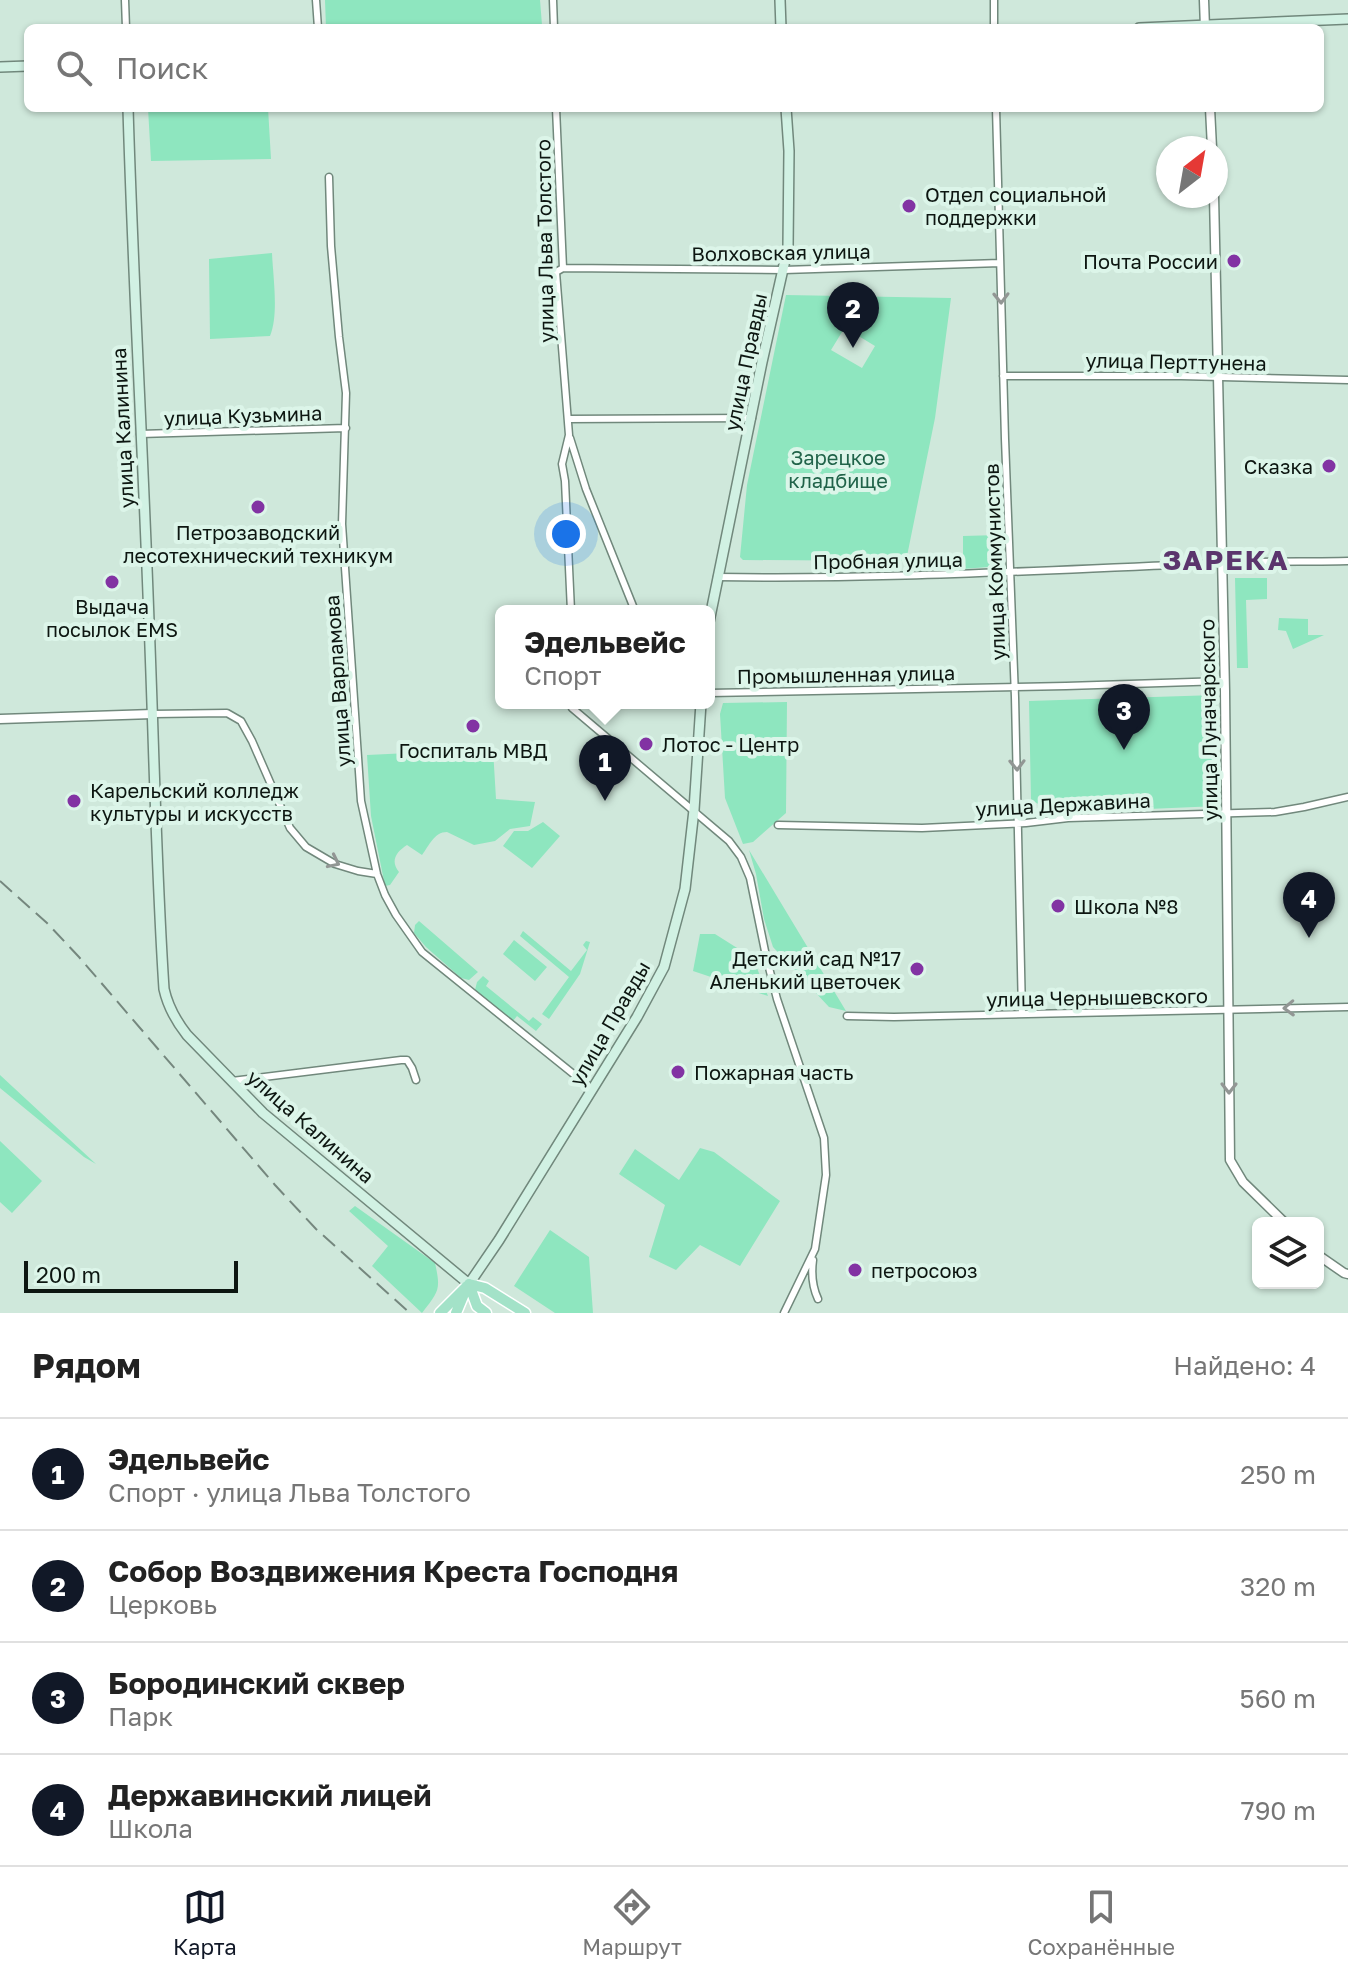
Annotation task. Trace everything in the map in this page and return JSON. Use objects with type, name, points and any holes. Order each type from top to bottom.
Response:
[{"type":"main road","points":[[780,0],[781,24]]},
{"type":"main road","points":[[1259,24],[1348,19]]},
{"type":"main road","points":[[0,67],[24,66]]},
{"type":"main road","name":"улица Калинина","points":[[128,112],[158,887],[167,1002],[187,1035],[263,1113],[469,1284]]},
{"type":"main road","name":"улица Правды","points":[[712,605],[788,247],[786,112]]},
{"type":"main road","name":"улица Правды","points":[[469,1284],[637,1017],[664,967],[685,889],[701,709]]},
{"type":"main road","points":[[440,1313],[469,1284]]},
{"type":"main road","points":[[456,1313],[469,1284]]},
{"type":"main road","points":[[469,1284],[477,1306],[486,1313]]},
{"type":"main road","points":[[469,1284],[485,1288],[525,1313]]},
{"type":"street","points":[[125,0],[126,24]]},
{"type":"street","points":[[316,0],[318,24]]},
{"type":"street","points":[[553,0],[554,24]]},
{"type":"street","points":[[994,0],[994,24]]},
{"type":"street","points":[[1204,0],[1205,24]]},
{"type":"street","name":"улица Льва Толстого","points":[[556,112],[563,268],[556,272],[569,435],[562,464],[571,605]]},
{"type":"street","name":"улица Коммунистов","points":[[996,112],[1022,1014]]},
{"type":"street","points":[[1210,112],[1211,136]]},
{"type":"street","name":"улица Варламова","points":[[329,177],[331,246],[346,393],[342,524],[361,801],[377,874],[396,915],[422,952],[592,1089]]},
{"type":"street","name":"улица Луначарского","points":[[1214,208],[1230,1160],[1243,1182],[1279,1217]]},
{"type":"street","name":"Волховская улица","points":[[563,268],[784,270],[1000,263]]},
{"type":"street","name":"улица Перттунена","points":[[1003,376],[1348,380]]},
{"type":"street","points":[[568,419],[752,418]]},
{"type":"street","name":"улица Кузьмина","points":[[140,434],[346,428]]},
{"type":"street","points":[[569,435],[586,489],[633,605]]},
{"type":"street","name":"Пробная улица","points":[[717,577],[821,578],[1348,561]]},
{"type":"street","name":"Промышленная улица","points":[[715,693],[1224,681]]},
{"type":"street","points":[[573,709],[729,841],[741,857],[750,878],[777,999],[824,1138],[826,1175],[811,1273],[818,1299]]},
{"type":"street","points":[[0,719],[227,713],[241,721],[290,828],[306,847],[348,869],[377,874]]},
{"type":"street","name":"улица Державина","points":[[778,825],[922,828],[1068,818],[1275,812],[1348,797]]},
{"type":"street","name":"улица Чернышевского","points":[[847,1016],[1348,1007]]},
{"type":"street","points":[[232,1081],[401,1060],[410,1063],[416,1080]]},
{"type":"street","points":[[784,1313],[815,1249]]},
{"type":"street","points":[[1324,1259],[1348,1274]]},
{"type":"green space","points":[[325,0],[540,0],[542,24],[326,24]]},
{"type":"green space","points":[[148,112],[268,112],[271,159],[151,161]]},
{"type":"green space","points":[[272,253],[275,306],[270,336],[210,339],[209,259]]},
{"type":"green space","name":"Зарецкое кладбище","points":[[786,295],[951,298],[935,418],[906,561],[743,560],[740,557],[747,485]],"holes":[[[847,329],[875,346],[862,368],[831,350]]]},
{"type":"green space","points":[[999,535],[1000,566],[963,569],[963,536]]},
{"type":"green space","points":[[1235,578],[1267,578],[1267,599],[1246,600],[1248,668],[1237,668]]},
{"type":"green space","points":[[1279,618],[1308,619],[1308,635],[1324,635],[1293,649],[1286,631],[1278,630]]},
{"type":"green space","points":[[1216,695],[1218,806],[1055,813],[1031,800],[1029,701]]},
{"type":"green space","points":[[787,702],[786,813],[753,842],[743,844],[725,798],[720,714],[723,703]]},
{"type":"green space","points":[[493,749],[496,799],[535,802],[530,826],[510,829],[495,841],[474,845],[447,832],[442,833],[432,840],[422,855],[407,845],[396,857],[399,872],[390,885],[385,886],[371,816],[367,755]]},
{"type":"green space","points":[[543,822],[560,836],[532,868],[503,846],[514,831],[528,831]]},
{"type":"green space","points":[[749,850],[846,1011],[829,1007],[773,947]]},
{"type":"green space","points":[[419,921],[478,972],[469,980],[461,978],[414,933]]},
{"type":"green space","points":[[523,931],[571,971],[587,950],[583,945],[586,941],[590,942],[580,974],[549,1019],[542,1014],[569,977],[520,936]]},
{"type":"green space","points":[[700,934],[715,934],[753,958],[768,996],[693,971]]},
{"type":"green space","points":[[514,940],[547,967],[535,981],[503,954]]},
{"type":"green space","points":[[483,976],[489,981],[486,986],[529,1021],[533,1017],[542,1024],[536,1031],[517,1016],[513,1021],[475,990]]},
{"type":"green space","points":[[0,1075],[96,1164],[0,1088]]},
{"type":"green space","points":[[0,1141],[42,1181],[12,1213],[0,1202]]},
{"type":"green space","points":[[700,1148],[714,1152],[780,1201],[740,1266],[700,1245],[676,1270],[649,1257],[665,1205],[619,1174],[635,1149],[679,1180]]},
{"type":"green space","points":[[355,1206],[435,1263],[437,1290],[422,1313],[372,1266],[388,1246],[349,1211]]},
{"type":"green space","points":[[550,1230],[589,1257],[593,1313],[555,1313],[514,1286]]},
{"type":"railway","points":[[0,881],[79,957],[316,1229],[410,1313]]},
{"type":"place","name":"Отдел социальной поддержки","points":[[909,206]]},
{"type":"place","name":"Почта России","points":[[1234,261]]},
{"type":"place","name":"Собор Воздвижения Креста Господня","points":[[853,348]]},
{"type":"place","name":"Сказка","points":[[1329,466]]},
{"type":"place","name":"Петрозаводский лесотехнический техникум","points":[[258,507]]},
{"type":"place","name":"Выдача посылок EMS","points":[[112,582]]},
{"type":"place","name":"Госпиталь МВД","points":[[473,726]]},
{"type":"place","name":"Лотос - Центр","points":[[646,744]]},
{"type":"place","name":"Бородинский сквер","points":[[1124,750]]},
{"type":"place","name":"Карельский колледж культуры и искусств","points":[[74,801]]},
{"type":"place","name":"Эдельвейс","points":[[605,801]]},
{"type":"place","name":"Школа №8","points":[[1058,906]]},
{"type":"place","name":"Державинский лицей","points":[[1309,938]]},
{"type":"place","name":"Детский сад №17 Аленький цветочек","points":[[917,969]]},
{"type":"place","name":"Пожарная часть","points":[[678,1072]]},
{"type":"place","name":"петросоюз","points":[[855,1270]]},
{"type":"district","name":"ЗАРЕКА","points":[[1226,559]]}]
